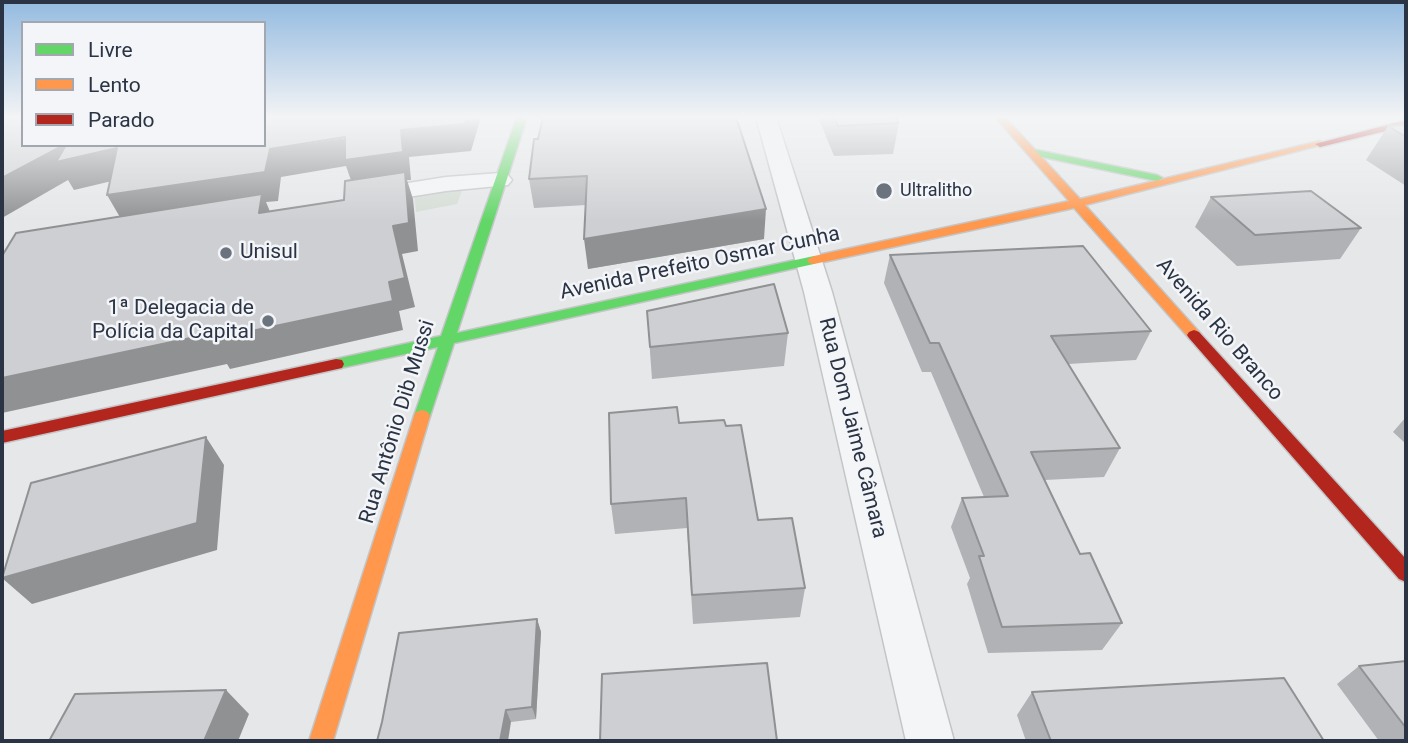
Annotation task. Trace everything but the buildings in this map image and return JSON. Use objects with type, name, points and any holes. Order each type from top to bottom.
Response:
[{"type":"street","name":"Rua Antônio Dib Mussi","points":[[321,741],[444,341],[510,152]]},
{"type":"street","name":"Rua Dom Jaime Câmara","points":[[777,152],[810,261],[930,741]]},
{"type":"street","points":[[1032,152],[1171,180]]},
{"type":"street","name":"Avenida Rio Branco","points":[[1032,152],[1406,573]]},
{"type":"street","name":"Avenida Prefeito Osmar Cunha","points":[[2,437],[1078,203],[1286,152]]},
{"type":"street","points":[[350,199],[446,184],[500,180]]},
{"type":"shaded area","points":[[463,188],[457,204],[416,212],[414,195]]},
{"type":"traffic: fast","points":[[422,416],[510,152]]},
{"type":"traffic: fast","points":[[1032,152],[1157,178]]},
{"type":"traffic: fast","points":[[336,364],[814,260]]},
{"type":"traffic: slow","points":[[1031,152],[1194,335]]},
{"type":"traffic: slow","points":[[814,260],[1078,203],[1289,152]]},
{"type":"traffic: slow","points":[[321,741],[422,416]]},
{"type":"traffic: jam","points":[[1194,335],[1406,573]]},
{"type":"traffic: jam","points":[[2,437],[336,364]]},
{"type":"place","name":"Ultralitho","points":[[884,191]]},
{"type":"place","name":"Unisul","points":[[226,253]]},
{"type":"place","name":"1ª Delegacia de Polícia da Capital","points":[[268,321]]}]
